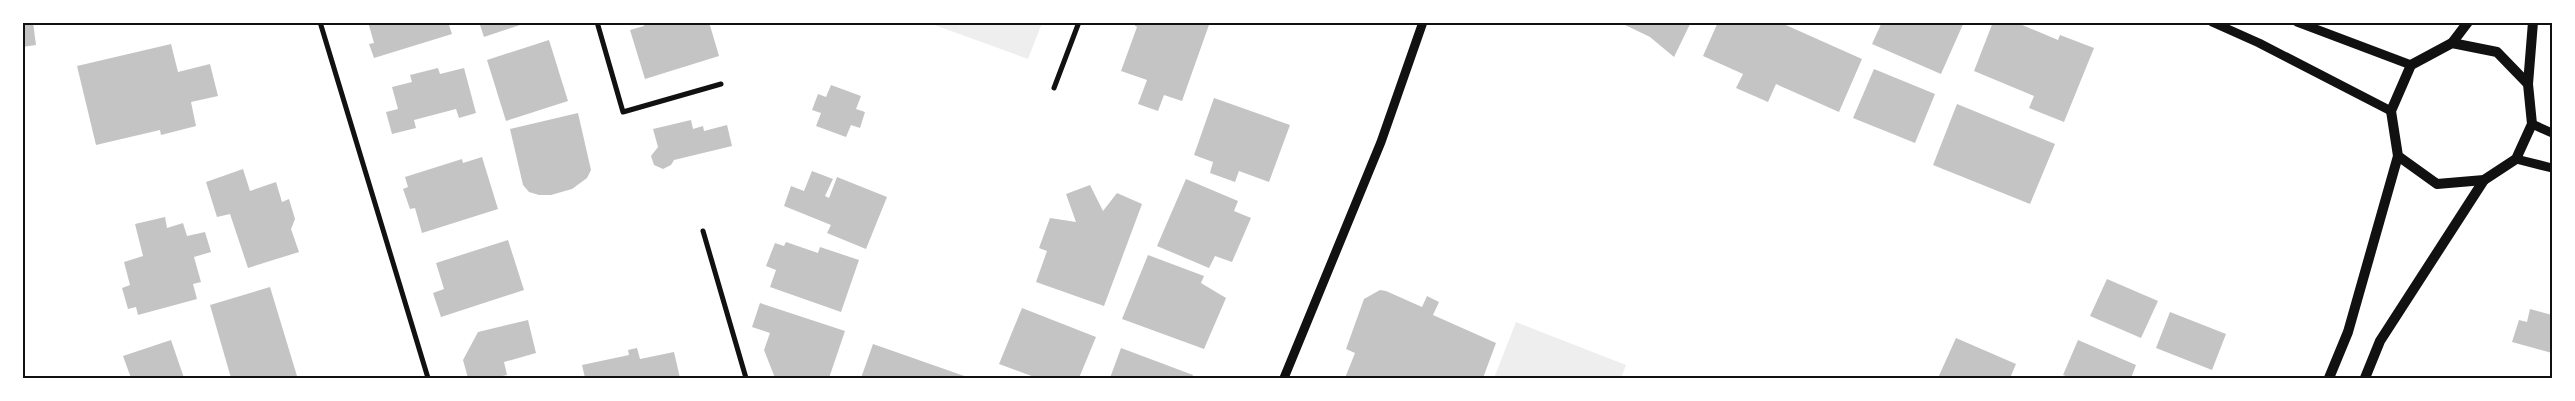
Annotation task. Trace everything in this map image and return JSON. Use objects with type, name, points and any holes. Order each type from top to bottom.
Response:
[{"type":"main road","points":[[2329,378],[2348,332],[2398,156],[2391,111],[2411,65],[2452,43],[2468,22]]},
{"type":"main road","points":[[2365,378],[2380,341],[2484,180],[2516,159],[2532,124],[2528,84],[2533,22]]},
{"type":"main road","points":[[2452,43],[2497,52],[2528,84]]},
{"type":"main road","points":[[2398,156],[2437,184],[2484,180]]},
{"type":"street","points":[[320,22],[428,378]]},
{"type":"street","points":[[597,22],[623,112],[722,84]]},
{"type":"street","points":[[1054,88],[1079,22]]},
{"type":"street","points":[[1284,378],[1381,142],[1423,22]]},
{"type":"street","points":[[2212,22],[2259,43],[2391,111]]},
{"type":"street","points":[[2297,22],[2411,65]]},
{"type":"street","points":[[2532,124],[2552,133]]},
{"type":"street","points":[[2516,159],[2552,168]]},
{"type":"street","points":[[703,231],[746,378]]},
{"type":"shaded area","points":[[929,23],[1042,23],[1028,59]]},
{"type":"shaded area","points":[[1516,322],[1626,365],[1621,378],[1494,378]]},
{"type":"building","points":[[22,22],[33,22],[36,45],[22,47]]},
{"type":"building","points":[[368,22],[448,22],[452,34],[374,58],[369,44],[374,43]]},
{"type":"building","points":[[479,22],[526,22],[526,23],[484,37]]},
{"type":"building","points":[[644,22],[709,22],[719,56],[645,79],[630,30],[644,26]]},
{"type":"building","points":[[1130,22],[1210,22],[1182,101],[1164,95],[1158,111],[1138,104],[1147,80],[1121,71],[1137,27]]},
{"type":"building","points":[[1619,22],[1691,22],[1674,57],[1650,37]]},
{"type":"building","points":[[1718,22],[1779,22],[1862,59],[1839,112],[1776,84],[1768,102],[1736,88],[1743,74],[1703,56]]},
{"type":"building","points":[[1882,22],[1964,22],[1941,74],[1872,44]]},
{"type":"building","points":[[1993,22],[2015,22],[2058,40],[2060,35],[2094,48],[2064,122],[2029,108],[2034,96],[1974,71]]},
{"type":"building","points":[[549,40],[568,101],[506,121],[487,60]]},
{"type":"building","points":[[171,44],[178,72],[210,64],[218,96],[191,102],[196,126],[161,135],[160,130],[96,145],[77,66]]},
{"type":"building","points":[[438,68],[440,74],[464,68],[476,113],[459,118],[456,109],[414,120],[416,128],[392,134],[386,112],[398,109],[392,87],[412,82],[410,75]]},
{"type":"building","points":[[1874,69],[1935,94],[1915,143],[1853,118]]},
{"type":"building","points":[[831,85],[861,96],[856,109],[865,112],[860,128],[851,125],[846,137],[816,126],[821,113],[812,110],[818,94],[826,97]]},
{"type":"building","points":[[1214,98],[1290,125],[1269,182],[1239,171],[1235,182],[1210,173],[1213,162],[1194,155]]},
{"type":"building","points":[[1957,104],[2055,144],[2030,204],[1933,165]]},
{"type":"building","points":[[578,113],[591,170],[587,178],[572,189],[551,195],[539,195],[529,192],[523,185],[510,129]]},
{"type":"building","points":[[691,120],[693,129],[703,126],[704,131],[727,125],[732,146],[674,160],[671,165],[663,169],[654,165],[651,156],[658,147],[653,129]]},
{"type":"building","points":[[482,157],[498,209],[422,233],[415,208],[410,209],[403,189],[408,187],[405,177],[462,159],[463,163]]},
{"type":"building","points":[[243,169],[250,191],[276,182],[282,202],[289,199],[295,219],[291,229],[299,252],[248,268],[230,214],[217,217],[206,182]]},
{"type":"building","points":[[812,171],[833,179],[825,196],[829,198],[837,177],[887,197],[866,249],[827,233],[831,225],[784,206],[791,186],[804,191]]},
{"type":"building","points":[[1186,179],[1238,201],[1234,211],[1251,218],[1232,262],[1215,256],[1209,268],[1157,246]]},
{"type":"building","points":[[1090,185],[1103,211],[1117,193],[1142,204],[1104,306],[1036,282],[1047,251],[1039,248],[1050,218],[1076,222],[1066,194]]},
{"type":"building","points":[[165,217],[167,228],[183,223],[187,236],[205,232],[211,252],[194,257],[201,282],[193,284],[197,299],[138,315],[136,307],[128,309],[122,288],[130,285],[124,262],[143,256],[135,224]]},
{"type":"building","points":[[508,240],[524,290],[441,317],[433,293],[444,289],[436,263]]},
{"type":"building","points":[[786,242],[818,253],[820,247],[859,260],[841,312],[770,287],[776,270],[766,266],[775,243],[784,246]]},
{"type":"building","points":[[1148,255],[1204,276],[1201,283],[1226,298],[1204,349],[1122,319]]},
{"type":"building","points":[[2107,279],[2158,301],[2141,338],[2090,316]]},
{"type":"building","points":[[270,287],[297,376],[288,378],[231,378],[210,305]]},
{"type":"building","points":[[1380,290],[1422,307],[1427,296],[1439,302],[1433,315],[1496,343],[1483,378],[1345,378],[1355,353],[1346,349],[1364,299]]},
{"type":"building","points":[[760,303],[845,331],[829,378],[775,378],[764,350],[770,333],[752,327]]},
{"type":"building","points":[[1022,308],[1096,337],[1079,378],[1037,378],[999,364]]},
{"type":"building","points":[[2530,309],[2552,315],[2552,353],[2512,342],[2519,320],[2527,322]]},
{"type":"building","points":[[2170,312],[2226,334],[2212,370],[2156,348]]},
{"type":"building","points":[[528,320],[536,353],[504,362],[507,375],[493,378],[468,378],[463,360],[478,332]]},
{"type":"building","points":[[1956,338],[2016,364],[2010,378],[1938,378]]},
{"type":"building","points":[[171,340],[184,378],[131,378],[123,356]]},
{"type":"building","points":[[2078,340],[2136,365],[2131,378],[2071,378],[2063,375]]},
{"type":"building","points":[[873,344],[970,378],[861,378]]},
{"type":"building","points":[[637,348],[640,359],[674,352],[680,378],[585,378],[582,365],[629,355],[628,350]]},
{"type":"building","points":[[1121,348],[1193,375],[1192,378],[1110,378]]}]
